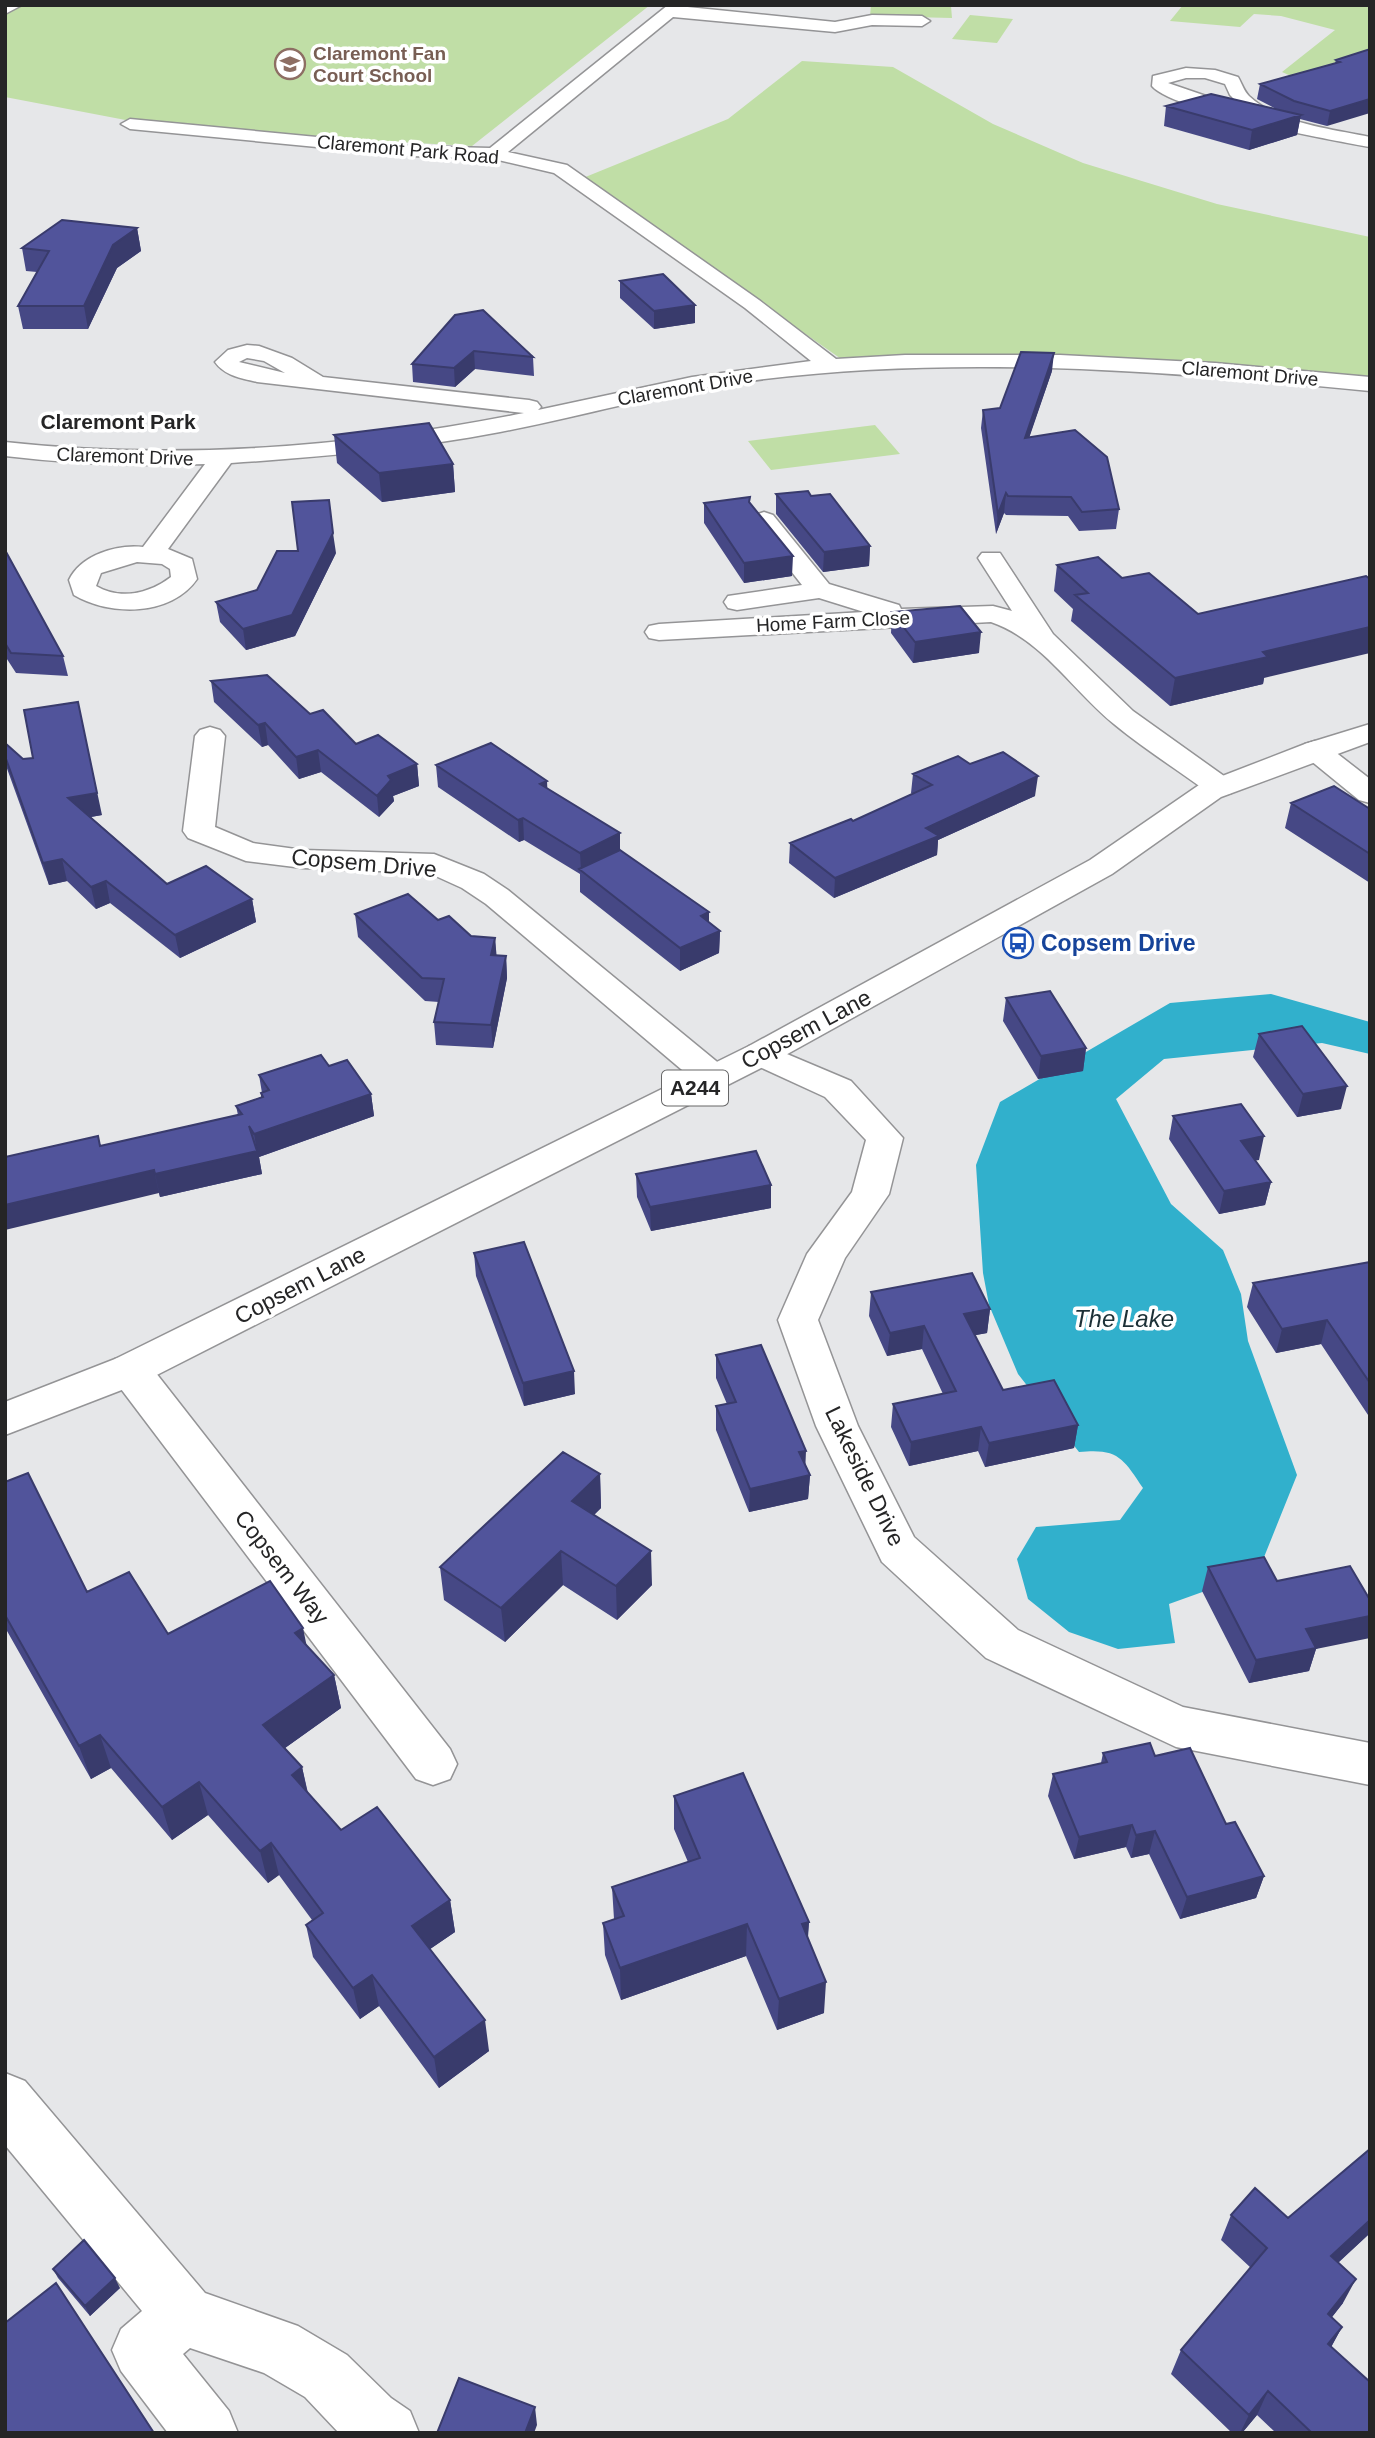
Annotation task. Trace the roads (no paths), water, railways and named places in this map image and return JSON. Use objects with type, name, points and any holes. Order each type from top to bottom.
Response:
[{"type":"street","points":[[5,9],[14,5]]},
{"type":"street","points":[[494,154],[674,9],[835,27],[872,20],[922,21]]},
{"type":"street","points":[[1308,130],[1266,114],[1240,98],[1232,81],[1224,77],[1180,73],[1159,80],[1160,86],[1188,98],[1252,117],[1308,130],[1370,142]]},
{"type":"street","name":"Claremont Park Road","points":[[130,124],[411,151],[494,154],[560,169],[752,304],[831,366]]},
{"type":"street","name":"Claremont Drive","points":[[5,449],[87,458],[224,456],[423,437],[522,421],[745,374],[831,366],[1063,362],[1204,369],[1370,384]]},
{"type":"street","points":[[316,383],[531,407],[579,407]]},
{"type":"street","points":[[151,554],[224,456]]},
{"type":"street","points":[[764,520],[820,590]]},
{"type":"street","name":"Home Farm Close","points":[[991,558],[1042,638]]},
{"type":"street","points":[[737,603],[820,590],[908,617]]},
{"type":"street","name":"Home Farm Close","points":[[659,632],[993,614],[1017,622],[1042,638],[1123,717],[1220,788]]},
{"type":"street","name":"Copsem Lane","points":[[5,1419],[130,1370],[761,1054],[1101,867],[1220,788],[1315,750],[1370,733]]},
{"type":"street","name":"Copsem Drive","points":[[210,736],[199,831],[246,852],[303,859],[434,864],[473,881],[497,897],[714,1078]]},
{"type":"street","points":[[1315,750],[1370,794]]},
{"type":"street","name":"Lakeside Drive","points":[[761,1054],[838,1089],[885,1138],[870,1194],[827,1254],[798,1320],[837,1426],[898,1549],[1002,1644],[1176,1726],[1370,1764]]},
{"type":"street","name":"Copsem Way","points":[[130,1370],[433,1764]]},
{"type":"street","points":[[5,2100],[61,2171],[184,2314],[219,2330],[286,2353],[326,2376],[369,2420],[388,2433]]},
{"type":"street","points":[[184,2314],[142,2350],[207,2433]]},
{"type":"water","name":"The Lake","points":[[1271,994],[1370,1022],[1370,1054],[1322,1043],[1164,1059],[1116,1099],[1171,1204],[1223,1250],[1241,1294],[1248,1341],[1297,1475],[1258,1572],[1169,1604],[1175,1643],[1118,1649],[1069,1632],[1028,1599],[1017,1559],[1036,1527],[1120,1520],[1143,1488],[1118,1457],[1103,1452],[1079,1452],[1018,1374],[989,1305],[983,1273],[976,1165],[1000,1102],[1170,1003]]},
{"type":"place","name":"Claremont Fan Court School","points":[[290,64]]},
{"type":"place","name":"Copsem Drive","points":[[1018,943]]},
{"type":"district","name":"Claremont Park","points":[[118,422]]}]
